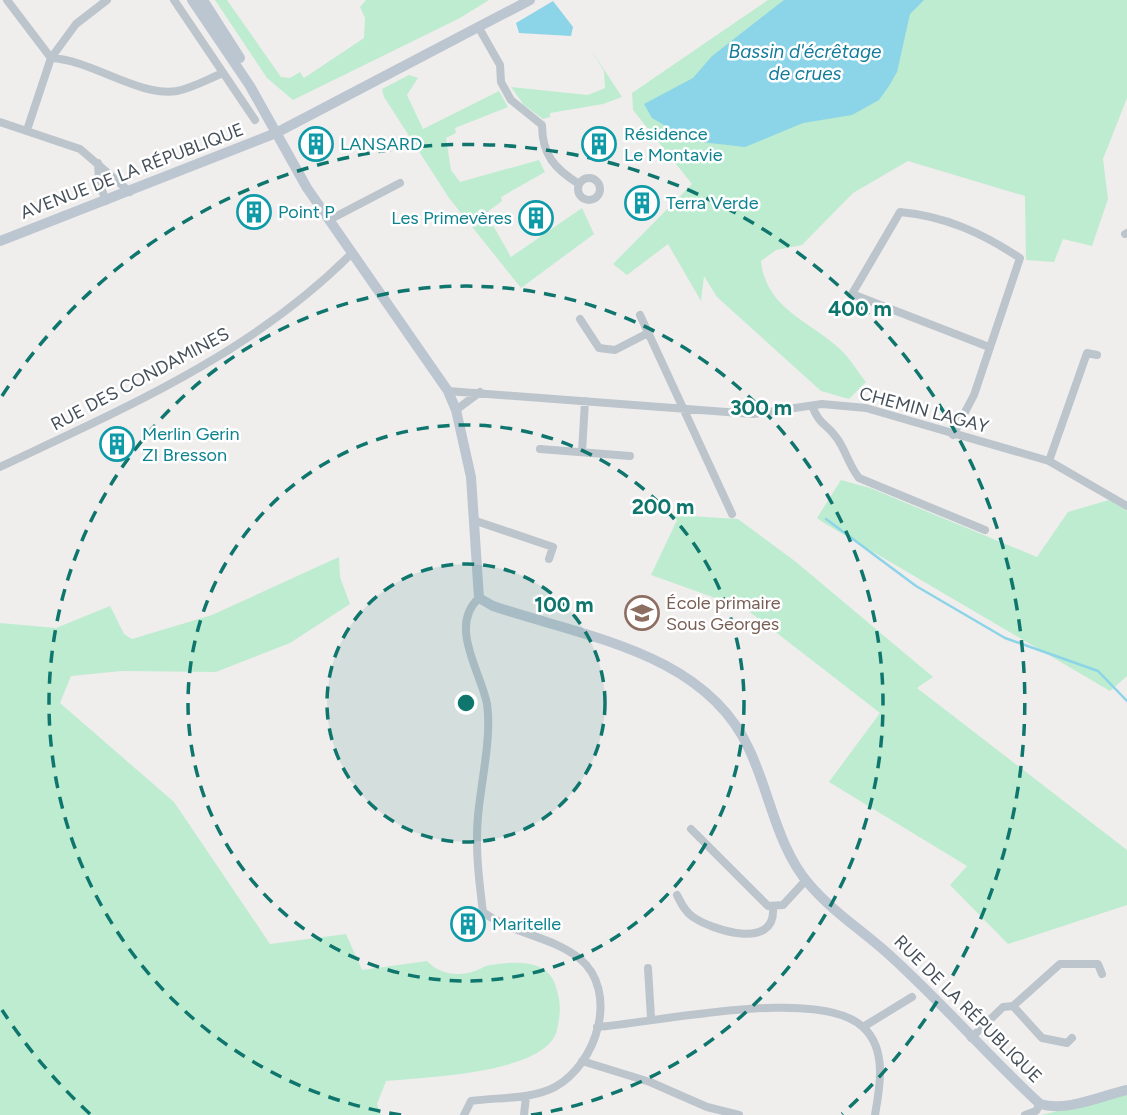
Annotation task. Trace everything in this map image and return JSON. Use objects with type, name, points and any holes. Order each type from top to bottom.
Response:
[{"type":"street","points":[[7,0],[51,58],[69,60],[159,91],[178,91],[223,73]]},
{"type":"street","points":[[27,130],[51,58],[76,24],[107,0]]},
{"type":"street","points":[[174,0],[256,120]]},
{"type":"street","points":[[192,0],[250,86],[329,220],[448,391],[456,410],[471,477],[479,598],[472,604],[467,636],[471,662],[486,702],[488,719],[477,820],[483,912],[504,926],[562,947],[581,960],[601,991],[597,1027],[582,1061],[555,1087],[526,1096],[471,1101],[464,1115]]},
{"type":"street","points":[[203,0],[254,79],[276,133]]},
{"type":"street","name":"AVENUE DE LA RÉPUBLIQUE","points":[[0,241],[276,133],[530,0]]},
{"type":"street","points":[[479,28],[500,65],[501,82],[511,100],[542,125],[544,148],[554,167],[579,184]]},
{"type":"street","points":[[0,122],[80,149],[130,192]]},
{"type":"street","points":[[98,163],[99,183],[106,201]]},
{"type":"street","points":[[329,220],[400,183]]},
{"type":"street","points":[[953,435],[974,396],[1020,258],[991,239],[950,221],[929,215],[900,212],[852,293],[989,347]]},
{"type":"street","name":"RUE DES CONDAMINES","points":[[0,467],[107,418],[207,365],[260,332],[322,283],[352,253]]},
{"type":"street","points":[[640,315],[732,514]]},
{"type":"street","points":[[579,319],[599,348],[615,350],[648,333]]},
{"type":"street","points":[[1049,461],[1087,353],[1097,355]]},
{"type":"street","name":"CHEMIN LAGAY","points":[[448,391],[753,414],[842,404],[866,408],[1049,461],[1127,506]]},
{"type":"street","points":[[456,410],[480,392]]},
{"type":"street","points":[[582,452],[585,401]]},
{"type":"street","points":[[812,406],[818,420],[836,437],[850,467],[859,478],[985,530]]},
{"type":"street","points":[[540,449],[630,456]]},
{"type":"street","points":[[473,520],[553,547],[549,559]]},
{"type":"street","name":"RUE DE LA RÉPUBLIQUE","points":[[479,598],[494,606],[650,659],[682,674],[717,701],[735,723],[750,750],[789,854],[806,880],[886,952],[1040,1104],[1051,1107],[1068,1105],[1127,1090]]},
{"type":"street","points":[[677,895],[694,918],[728,932],[749,935],[763,931],[773,916],[773,908],[691,830]]},
{"type":"street","points":[[773,908],[783,905],[806,880]]},
{"type":"street","points":[[971,1038],[1003,1007],[1013,1006],[1060,964],[1098,964],[1102,974]]},
{"type":"street","points":[[648,968],[651,1017]]},
{"type":"street","points":[[863,1027],[912,997]]},
{"type":"street","points":[[1013,1006],[1042,1038],[1067,1044],[1072,1038]]},
{"type":"street","points":[[597,1027],[651,1017],[780,1009],[830,1010],[863,1027],[876,1047],[880,1063],[875,1115]]},
{"type":"street","points":[[582,1061],[650,1082],[706,1107],[739,1115]]},
{"type":"street","points":[[524,1115],[526,1096]]},
{"type":"street","points":[[1025,1115],[1033,1113],[1040,1104]]},
{"type":"green space","points":[[215,0],[227,0],[281,77],[290,78],[300,72],[304,78],[364,38],[365,18],[360,7],[366,0],[489,0],[460,18],[293,100],[267,78]]},
{"type":"green space","points":[[768,0],[1127,0],[1127,98],[1103,159],[1108,199],[1092,246],[1063,239],[1054,262],[1026,260],[1025,196],[908,161],[853,193],[802,245],[776,250],[761,261],[771,292],[792,313],[842,351],[866,382],[849,399],[821,391],[717,297],[704,276],[701,301],[668,244],[627,275],[613,264],[692,184],[633,110],[632,93]]},
{"type":"green space","points":[[590,48],[622,97],[603,104],[550,113],[550,117],[543,119],[524,105],[511,87],[588,95],[605,88],[604,71]]},
{"type":"green space","points":[[409,75],[418,78],[407,95],[423,129],[499,91],[508,107],[455,128],[456,133],[446,138],[451,170],[460,182],[539,160],[545,172],[501,197],[502,201],[486,213],[511,257],[582,208],[594,234],[521,288],[449,198],[384,97],[382,89]]},
{"type":"green space","points":[[841,480],[870,488],[1037,557],[1068,512],[1109,500],[1127,511],[1127,676],[1110,691],[824,523],[817,518]]},
{"type":"green space","points":[[673,515],[738,519],[796,562],[933,677],[917,688],[1127,850],[1127,905],[1008,944],[950,885],[967,866],[829,782],[880,713],[746,609],[651,575],[677,520]]},
{"type":"green space","points":[[339,557],[340,577],[350,604],[290,643],[216,672],[121,671],[71,676],[60,703],[174,802],[270,944],[346,934],[362,970],[427,961],[437,969],[456,974],[469,973],[488,965],[518,963],[536,966],[551,976],[559,1001],[557,1030],[548,1045],[531,1056],[482,1070],[386,1081],[377,1104],[381,1115],[0,1115],[0,623],[56,628],[110,606],[124,634],[132,639],[212,615]]},
{"type":"green space","points":[[1127,1095],[1127,1115],[1041,1115]]},
{"type":"water","name":"Bassin d'écrêtage de crues","points":[[784,0],[924,0],[910,14],[897,72],[889,86],[879,100],[852,115],[803,123],[745,147],[701,142],[652,118],[644,104],[693,78],[712,56]]},
{"type":"water","points":[[553,1],[573,27],[571,36],[519,33],[516,23]]},
{"type":"waterway","points":[[826,519],[916,586],[1005,638],[1098,671],[1127,701]]},
{"type":"place","name":"LANSARD","points":[[316,144]]},
{"type":"place","name":"Résidence Le Montavie","points":[[599,144]]},
{"type":"place","name":"Terra Verde","points":[[642,203]]},
{"type":"place","name":"Point P","points":[[254,212]]},
{"type":"place","name":"Les Primevères","points":[[536,218]]},
{"type":"place","name":"Merlin Gerin ZI Bresson","points":[[117,444]]},
{"type":"place","name":"École primaire Sous Georges","points":[[642,613]]},
{"type":"place","name":"Maritelle","points":[[468,924]]}]
